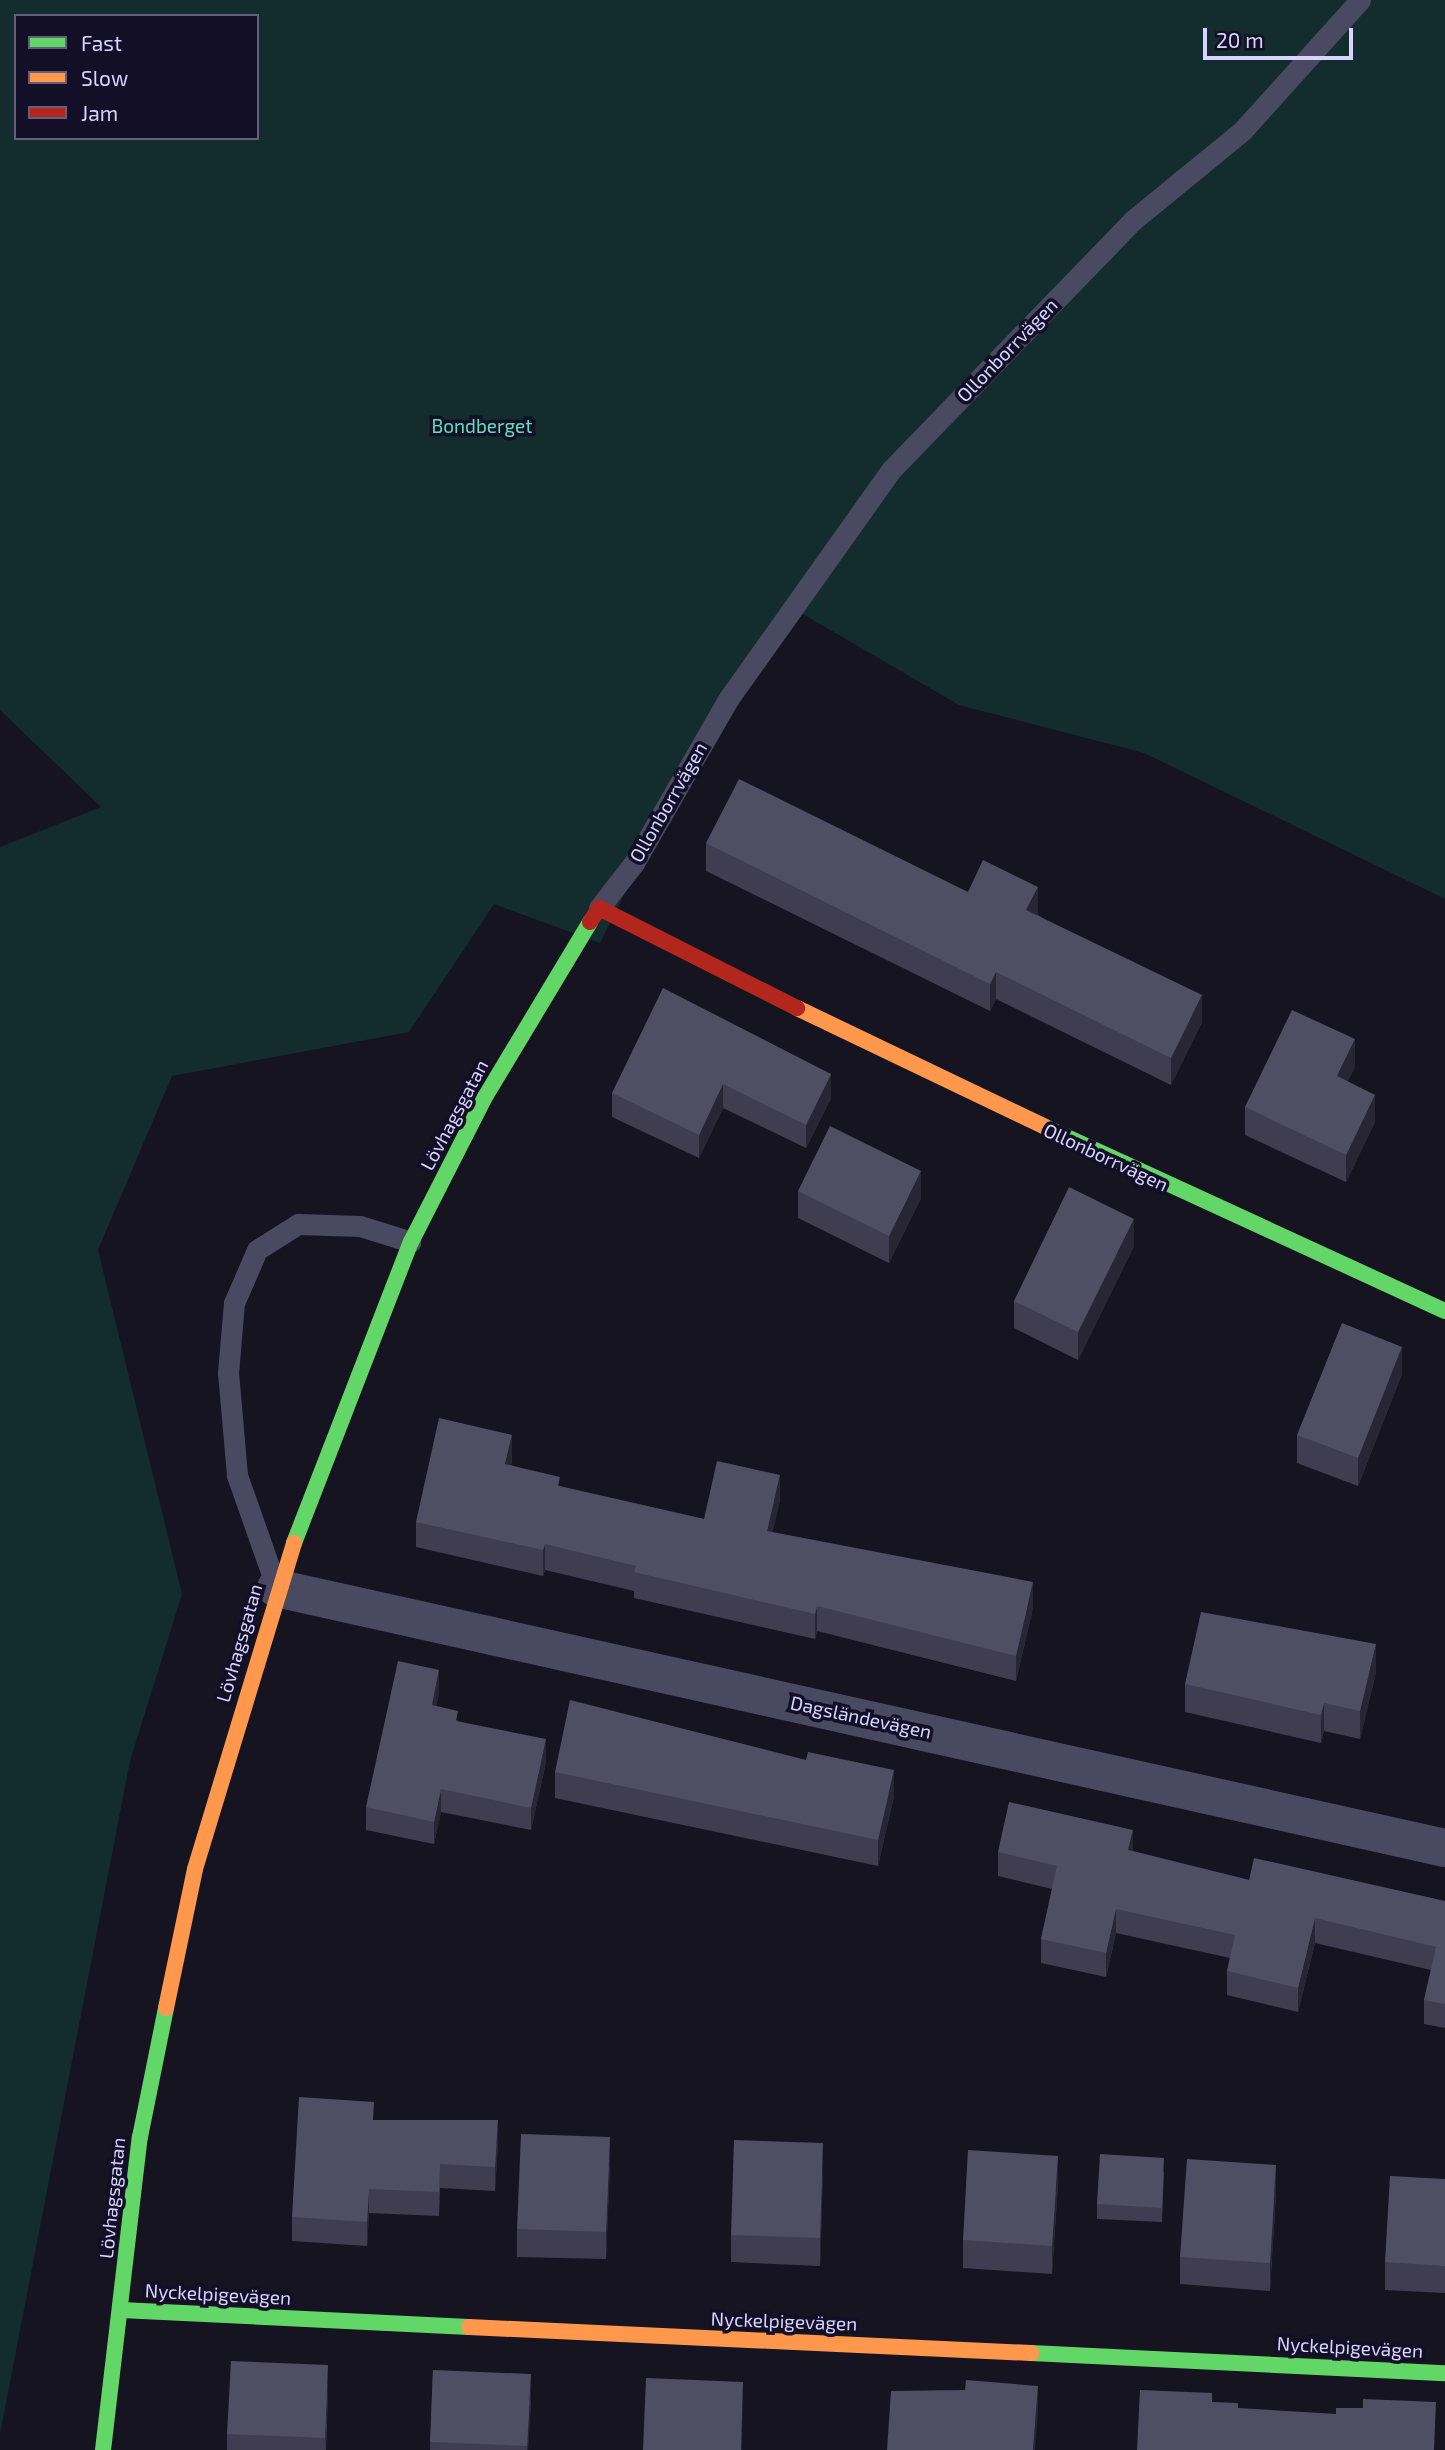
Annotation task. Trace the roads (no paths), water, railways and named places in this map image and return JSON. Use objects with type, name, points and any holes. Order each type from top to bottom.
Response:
[{"type":"street","name":"Lövhagsgatan","points":[[103,2450],[140,2137],[195,1869],[276,1588],[411,1242],[485,1097],[598,908]]},
{"type":"street","name":"Ollonborrvägen","points":[[598,908],[930,1075],[1445,1311]]},
{"type":"street","name":"Dagsländevägen","points":[[276,1588],[1445,1848]]},
{"type":"street","name":"Nyckelpigevägen","points":[[121,2309],[1445,2373]]},
{"type":"lane","name":"Ollonborrvägen","points":[[598,908],[635,863],[729,698],[891,470],[1132,221],[1243,130],[1360,0]]},
{"type":"lane","points":[[276,1588],[237,1475],[228,1373],[234,1303],[257,1250],[298,1224],[360,1226],[411,1242]]},
{"type":"park label","name":"Bondberget","points":[[482,426]]}]
